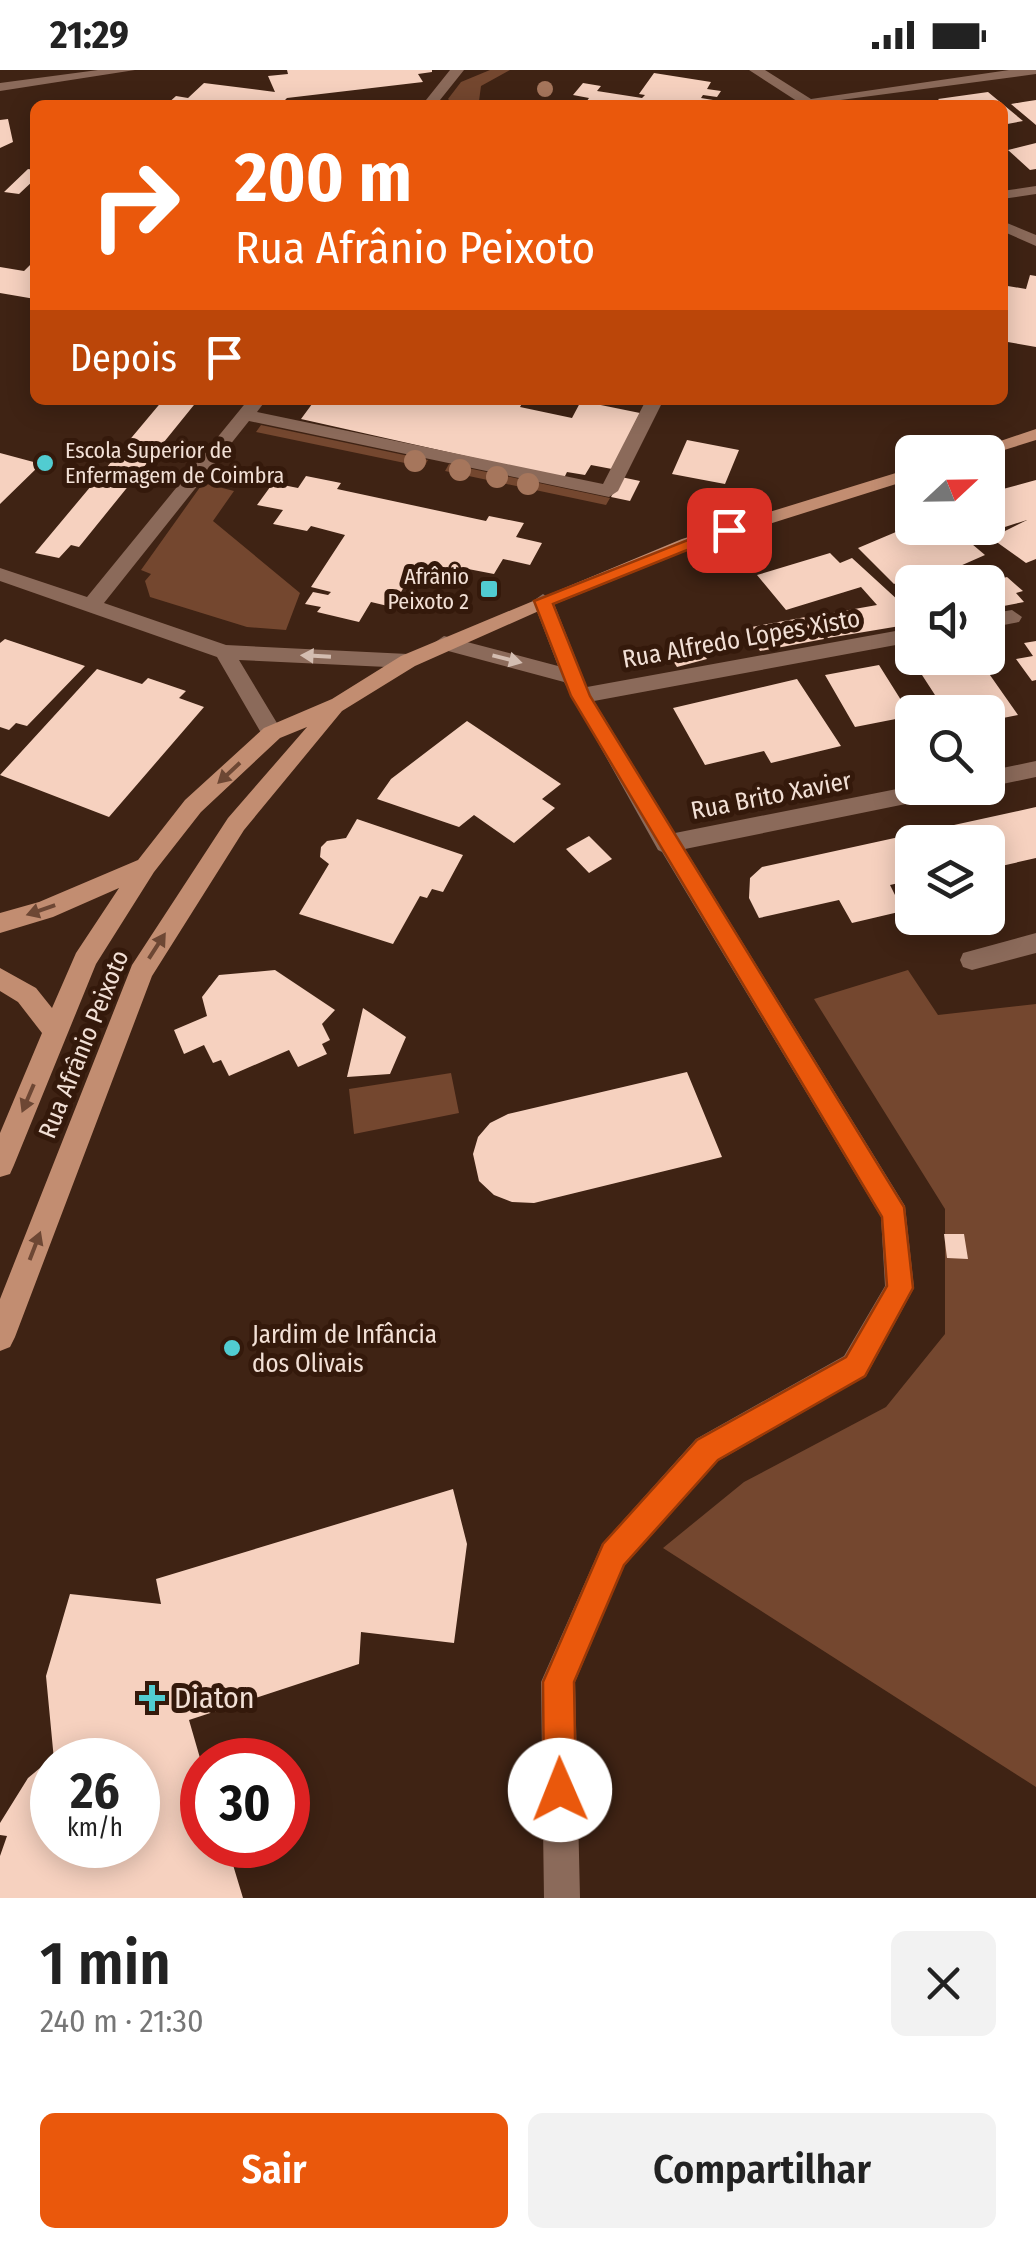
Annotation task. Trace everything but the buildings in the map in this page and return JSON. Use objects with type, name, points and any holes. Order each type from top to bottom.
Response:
[{"type":"main road","points":[[1005,443],[1036,434]]},
{"type":"main road","name":"Rua Afrânio Peixoto","points":[[0,1165],[85,960],[146,866],[193,806],[272,733],[340,704],[408,660],[543,601],[688,543],[895,478]]},
{"type":"main road","name":"Rua Afrânio Peixoto","points":[[0,1337],[140,972],[236,824],[340,704]]},
{"type":"main road","points":[[0,923],[45,910],[146,866]]},
{"type":"main road","points":[[0,978],[27,995],[56,1031]]},
{"type":"street","points":[[0,87],[128,70]]},
{"type":"street","points":[[432,100],[457,70]]},
{"type":"street","points":[[756,70],[805,100]]},
{"type":"street","points":[[837,100],[1036,70]]},
{"type":"street","points":[[1008,194],[1036,190]]},
{"type":"street","points":[[1008,228],[1036,241]]},
{"type":"street","points":[[92,604],[251,408],[609,491],[652,405]]},
{"type":"street","points":[[0,574],[224,652],[408,660]]},
{"type":"street","points":[[543,601],[575,686],[666,844],[895,1215],[900,1288],[855,1366],[708,1450],[614,1554],[558,1682],[562,1898]]},
{"type":"street","points":[[1005,617],[1012,616]]},
{"type":"street","name":"Rua Alfredo Lopes Xisto","points":[[575,686],[895,637]]},
{"type":"street","points":[[444,643],[575,686]]},
{"type":"street","points":[[224,652],[272,733]]},
{"type":"street","points":[[1005,775],[1036,769]]},
{"type":"street","name":"Rua Brito Xavier","points":[[666,844],[895,798]]},
{"type":"street","points":[[972,960],[1036,943]]},
{"type":"shaded area","points":[[490,70],[510,70],[481,86],[479,100],[448,99],[461,82]]},
{"type":"shaded area","points":[[261,425],[428,460],[424,467],[256,432]]},
{"type":"shaded area","points":[[449,464],[610,498],[606,505],[445,471]]},
{"type":"shaded area","points":[[203,483],[234,491],[213,521],[300,593],[286,630],[247,627],[150,597],[145,581],[151,574],[141,570]]},
{"type":"shaded area","points":[[908,970],[938,1015],[1036,1004],[1036,1787],[663,1548],[744,1482],[886,1407],[945,1334],[945,1209],[814,999]]},
{"type":"shaded area","points":[[451,1073],[459,1113],[354,1134],[349,1089]]},
{"type":"place","name":"Escola Superior de Enfermagem de Coimbra","points":[[45,463]]},
{"type":"place","name":"Afrânio Peixoto 2","points":[[489,589]]},
{"type":"place","name":"Jardim de Infância dos Olivais","points":[[232,1348]]},
{"type":"place","name":"Diaton","points":[[152,1698]]},
{"type":"route","points":[[560,1790],[558,1682],[614,1554],[708,1450],[855,1366],[900,1288],[895,1215],[666,844],[580,696],[543,601],[729,530]]}]
